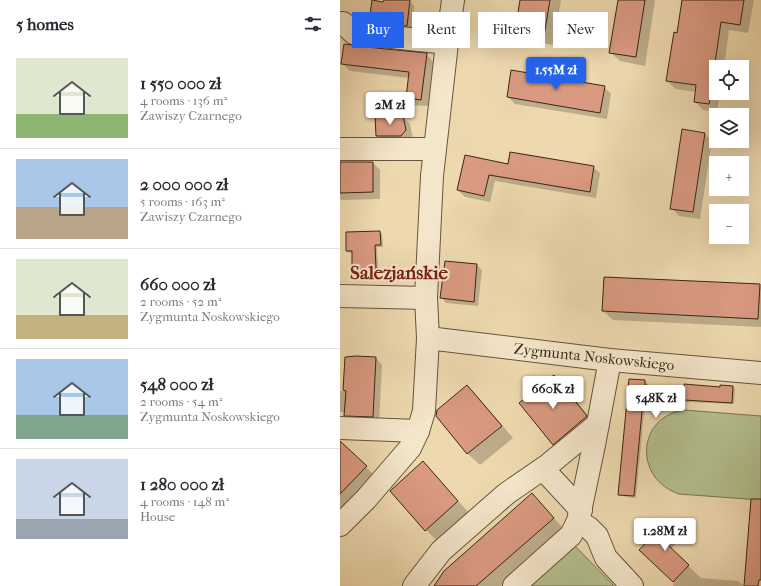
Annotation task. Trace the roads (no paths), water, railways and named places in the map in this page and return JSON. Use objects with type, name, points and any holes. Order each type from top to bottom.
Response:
[{"type":"street","points":[[451,12],[453,0]]},
{"type":"street","points":[[343,23],[354,33],[412,39]]},
{"type":"street","points":[[340,526],[372,493],[410,448],[418,431],[424,411],[428,338],[426,298],[432,176],[446,48]]},
{"type":"street","points":[[340,149],[435,149]]},
{"type":"street","points":[[340,296],[426,298]]},
{"type":"street","name":"Zygmunta Noskowskiego","points":[[428,338],[610,360],[761,373]]},
{"type":"street","points":[[514,586],[571,535],[579,516],[610,360]]},
{"type":"street","points":[[414,586],[441,552],[506,494],[543,469],[598,424]]},
{"type":"street","points":[[340,428],[418,431]]},
{"type":"street","points":[[543,469],[579,516],[597,536],[606,558],[632,586]]},
{"type":"district","name":"Salezjańskie","points":[[399,272]]}]
